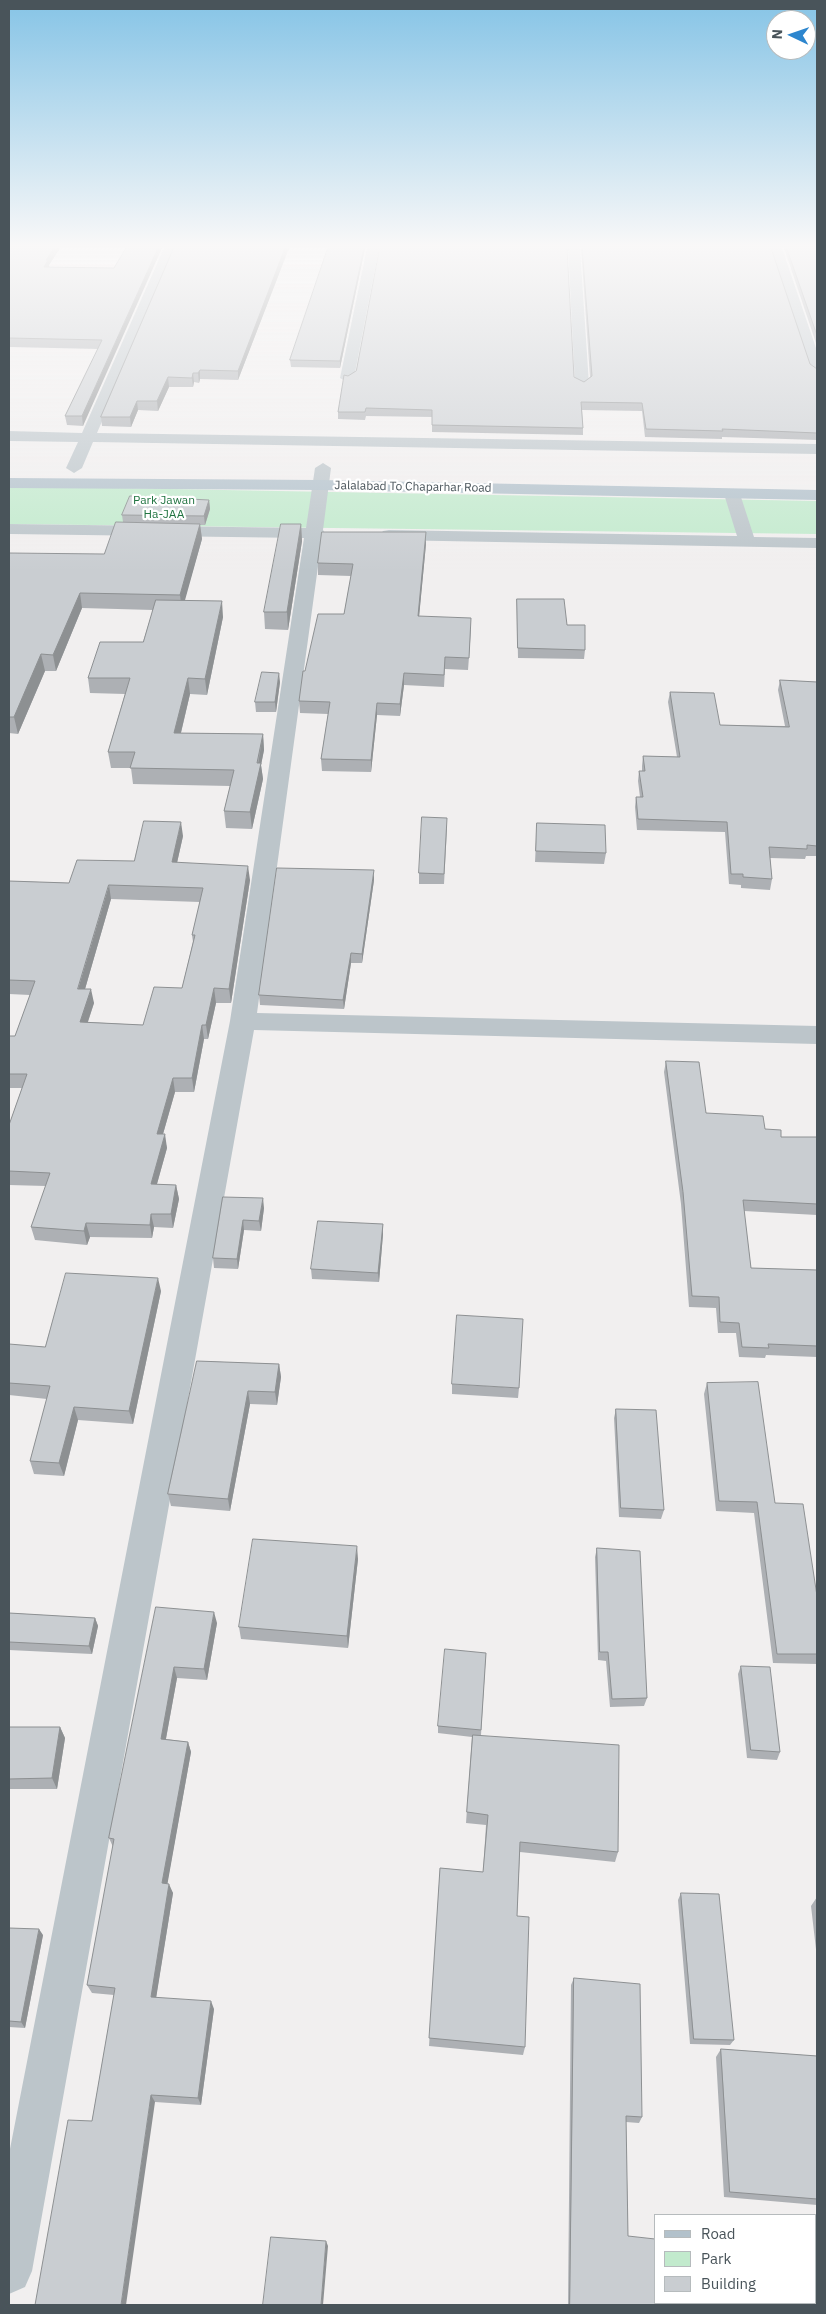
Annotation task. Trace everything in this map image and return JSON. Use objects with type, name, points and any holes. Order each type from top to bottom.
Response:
[{"type":"main road","points":[[55,467],[94,468]]},
{"type":"main road","name":"Jalalabad To Chaparhar Road","points":[[9,483],[322,473],[732,494],[817,495]]},
{"type":"street","points":[[74,468],[123,356]]},
{"type":"street","points":[[347,378],[352,356]]},
{"type":"street","points":[[580,356],[582,384]]},
{"type":"street","points":[[812,356],[817,371]]},
{"type":"street","points":[[9,436],[817,449]]},
{"type":"street","points":[[9,2271],[243,1021],[322,533],[322,473]]},
{"type":"street","points":[[732,494],[747,542]]},
{"type":"street","points":[[9,529],[322,533]]},
{"type":"street","points":[[372,534],[817,543]]},
{"type":"street","points":[[243,1021],[817,1035]]},
{"type":"green space","name":"Park Jawan Ha-JAA","points":[[9,486],[817,501],[817,534],[9,524]]},
{"type":"building","points":[[94,356],[109,356],[82,416],[65,416]]},
{"type":"building","points":[[127,356],[244,356],[238,371],[200,370],[198,373],[193,373],[192,378],[168,377],[157,401],[137,401],[130,417],[101,417]]},
{"type":"building","points":[[291,356],[341,356],[340,361],[290,360]]},
{"type":"building","points":[[359,356],[573,356],[574,377],[584,382],[592,376],[590,356],[807,356],[810,364],[817,369],[817,433],[722,429],[723,431],[646,429],[642,403],[581,402],[583,428],[432,425],[432,410],[366,408],[365,412],[338,412],[344,375],[348,376],[356,371]]},
{"type":"building","points":[[130,496],[209,500],[204,516],[122,515]]},
{"type":"building","points":[[116,522],[200,524],[180,595],[80,593],[53,655],[41,654],[14,717],[9,717],[9,553],[104,554]]},
{"type":"building","points":[[281,524],[301,524],[287,612],[264,612]]},
{"type":"building","points":[[322,532],[426,532],[418,616],[471,618],[469,658],[445,657],[444,675],[404,673],[400,704],[377,703],[371,760],[321,759],[330,702],[299,701],[303,671],[305,671],[318,614],[344,614],[353,564],[318,563]]},
{"type":"building","points":[[517,599],[564,599],[567,625],[585,625],[585,650],[518,648]]},
{"type":"building","points":[[156,600],[222,601],[205,679],[188,678],[174,733],[263,734],[257,763],[261,763],[250,812],[224,811],[234,770],[130,768],[135,752],[108,752],[130,678],[88,678],[100,642],[143,642]]},
{"type":"building","points":[[262,672],[279,673],[275,702],[255,702]]},
{"type":"building","points":[[780,680],[817,682],[817,846],[807,845],[807,849],[769,847],[772,879],[743,877],[743,874],[731,874],[727,822],[638,819],[636,797],[643,797],[639,771],[645,771],[643,756],[680,757],[670,692],[714,693],[720,725],[789,727]]},
{"type":"building","points":[[422,817],[447,818],[444,874],[419,873]]},
{"type":"building","points":[[144,821],[181,822],[172,862],[248,866],[229,989],[214,988],[206,1025],[202,1025],[192,1078],[173,1078],[157,1134],[165,1134],[151,1184],[176,1185],[171,1214],[151,1214],[150,1225],[86,1223],[84,1231],[31,1227],[50,1173],[9,1171],[9,1125],[27,1074],[9,1074],[9,1036],[15,1036],[35,981],[9,980],[9,881],[69,883],[77,860],[134,861]],"holes":[[[109,885],[203,888],[192,935],[195,935],[182,988],[154,987],[143,1025],[80,1022],[91,989],[78,989]]]},
{"type":"building","points":[[537,823],[605,825],[606,853],[536,851]]},
{"type":"building","points":[[277,868],[374,870],[362,954],[351,953],[343,1000],[259,995]]},
{"type":"building","points":[[666,1061],[699,1062],[706,1113],[763,1116],[765,1129],[781,1130],[781,1137],[817,1137],[817,1204],[743,1200],[751,1268],[817,1270],[817,1346],[768,1344],[769,1348],[742,1347],[739,1323],[720,1322],[719,1297],[692,1296],[683,1192]]},
{"type":"building","points":[[223,1197],[263,1198],[259,1221],[243,1220],[237,1259],[213,1258]]},
{"type":"building","points":[[318,1221],[383,1224],[378,1273],[311,1269]]},
{"type":"building","points":[[66,1273],[158,1278],[129,1411],[74,1407],[59,1463],[30,1461],[50,1386],[9,1383],[9,1344],[45,1347]]},
{"type":"building","points":[[457,1315],[523,1319],[519,1388],[452,1384]]},
{"type":"building","points":[[197,1361],[279,1364],[275,1392],[248,1391],[228,1499],[168,1494]]},
{"type":"building","points":[[758,1382],[775,1503],[803,1504],[817,1596],[817,1654],[777,1654],[757,1502],[719,1501],[707,1383]]},
{"type":"building","points":[[616,1409],[656,1410],[664,1510],[621,1508]]},
{"type":"building","points":[[253,1539],[357,1546],[347,1636],[239,1627]]},
{"type":"building","points":[[597,1548],[640,1551],[647,1698],[612,1699],[608,1652],[600,1652]]},
{"type":"building","points":[[156,1607],[214,1612],[204,1669],[174,1667],[161,1739],[188,1742],[162,1883],[169,1884],[151,1997],[211,2001],[198,2098],[151,2095],[121,2305],[35,2305],[68,2120],[92,2121],[115,1988],[87,1985],[114,1839],[109,1838]]},
{"type":"building","points":[[9,1613],[95,1618],[89,1646],[9,1642]]},
{"type":"building","points":[[445,1649],[486,1653],[481,1730],[438,1726]]},
{"type":"building","points":[[741,1666],[770,1667],[780,1752],[751,1750]]},
{"type":"building","points":[[9,1727],[60,1727],[52,1778],[9,1779]]},
{"type":"building","points":[[473,1735],[619,1745],[618,1852],[520,1842],[517,1916],[529,1917],[525,2047],[429,2038],[440,1868],[483,1872],[488,1815],[467,1812]]},
{"type":"building","points":[[681,1893],[719,1894],[734,2040],[694,2039]]},
{"type":"building","points":[[9,1928],[39,1929],[21,2022],[9,2021]]},
{"type":"building","points":[[574,1978],[640,1984],[642,2117],[626,2116],[628,2236],[654,2239],[654,2304],[683,2305],[570,2305]]},
{"type":"building","points":[[721,2049],[817,2056],[817,2199],[730,2192]]},
{"type":"building","points":[[271,2237],[326,2241],[321,2305],[263,2305]]},
{"type":"building","points":[[817,2301],[817,2305],[749,2305],[816,2304]]}]
